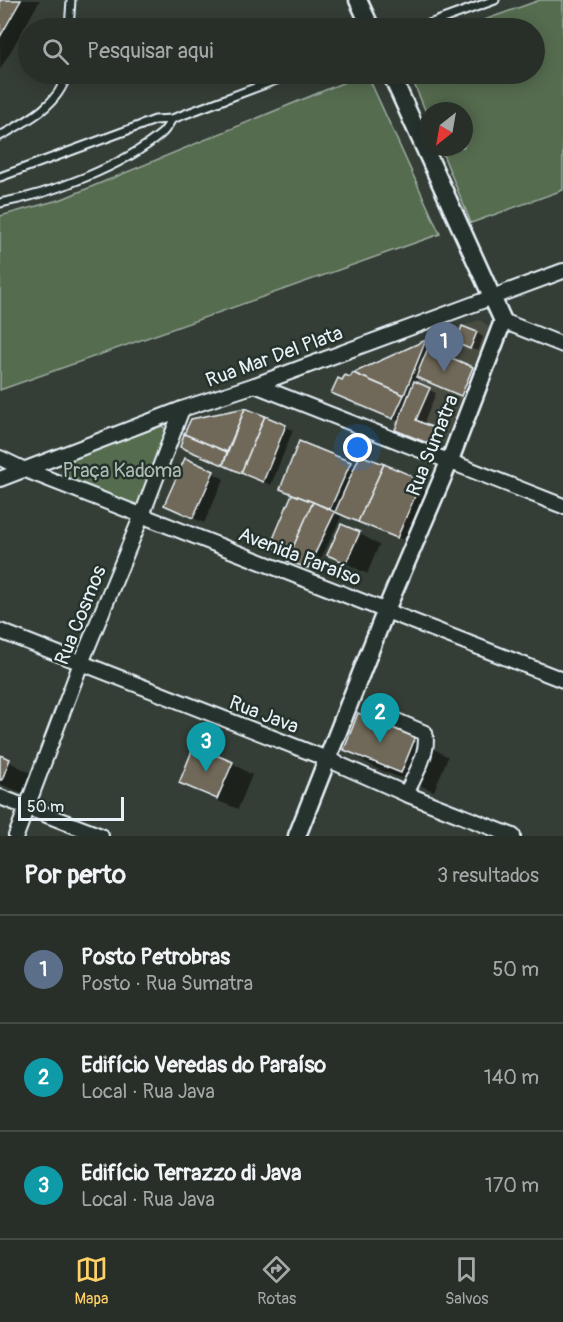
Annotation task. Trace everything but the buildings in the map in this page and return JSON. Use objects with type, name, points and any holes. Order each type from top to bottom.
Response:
[{"type":"street","points":[[358,1],[366,18]]},
{"type":"street","points":[[395,84],[502,321],[563,345]]},
{"type":"street","name":"Rua Mar Del Plata","points":[[0,479],[563,271]]},
{"type":"street","name":"Rua Sumatra","points":[[297,836],[386,610],[450,460],[502,321]]},
{"type":"street","points":[[255,385],[563,506]]},
{"type":"street","name":"Rua Cosmos","points":[[16,836],[81,663],[182,410]]},
{"type":"street","name":"Avenida Paraíso","points":[[0,458],[563,680]]},
{"type":"street","name":"Rua Java","points":[[0,631],[327,759],[406,794],[513,836]]},
{"type":"street","points":[[378,713],[425,733],[427,741],[425,752],[406,794]]},
{"type":"street","points":[[0,797],[101,836]]},
{"type":"lane","points":[[70,18],[71,0]]},
{"type":"lane","points":[[446,18],[495,0]]},
{"type":"lane","points":[[0,136],[46,108],[64,84]]},
{"type":"lane","points":[[0,177],[155,120],[172,118],[265,84]]},
{"type":"lane","points":[[0,203],[54,189],[98,171],[163,132],[172,118]]},
{"type":"shaded area","points":[[480,320],[489,327],[444,443],[438,445],[393,428],[429,337]]},
{"type":"green space","points":[[540,0],[563,0],[563,190],[471,223],[444,156],[473,156],[473,102],[422,102],[414,84],[545,84],[545,18],[490,18]]},
{"type":"green space","points":[[340,84],[372,84],[440,234],[0,390],[0,216],[62,199]]},
{"type":"green space","name":"Praça Kadoma","points":[[162,426],[167,433],[137,506],[70,481],[62,472],[65,459]]},
{"type":"place","name":"Posto Petrobras","points":[[444,372]]},
{"type":"place","name":"Edifício Veredas do Paraíso","points":[[380,743]]},
{"type":"place","name":"Edifício Terrazzo di Java","points":[[206,772]]}]
